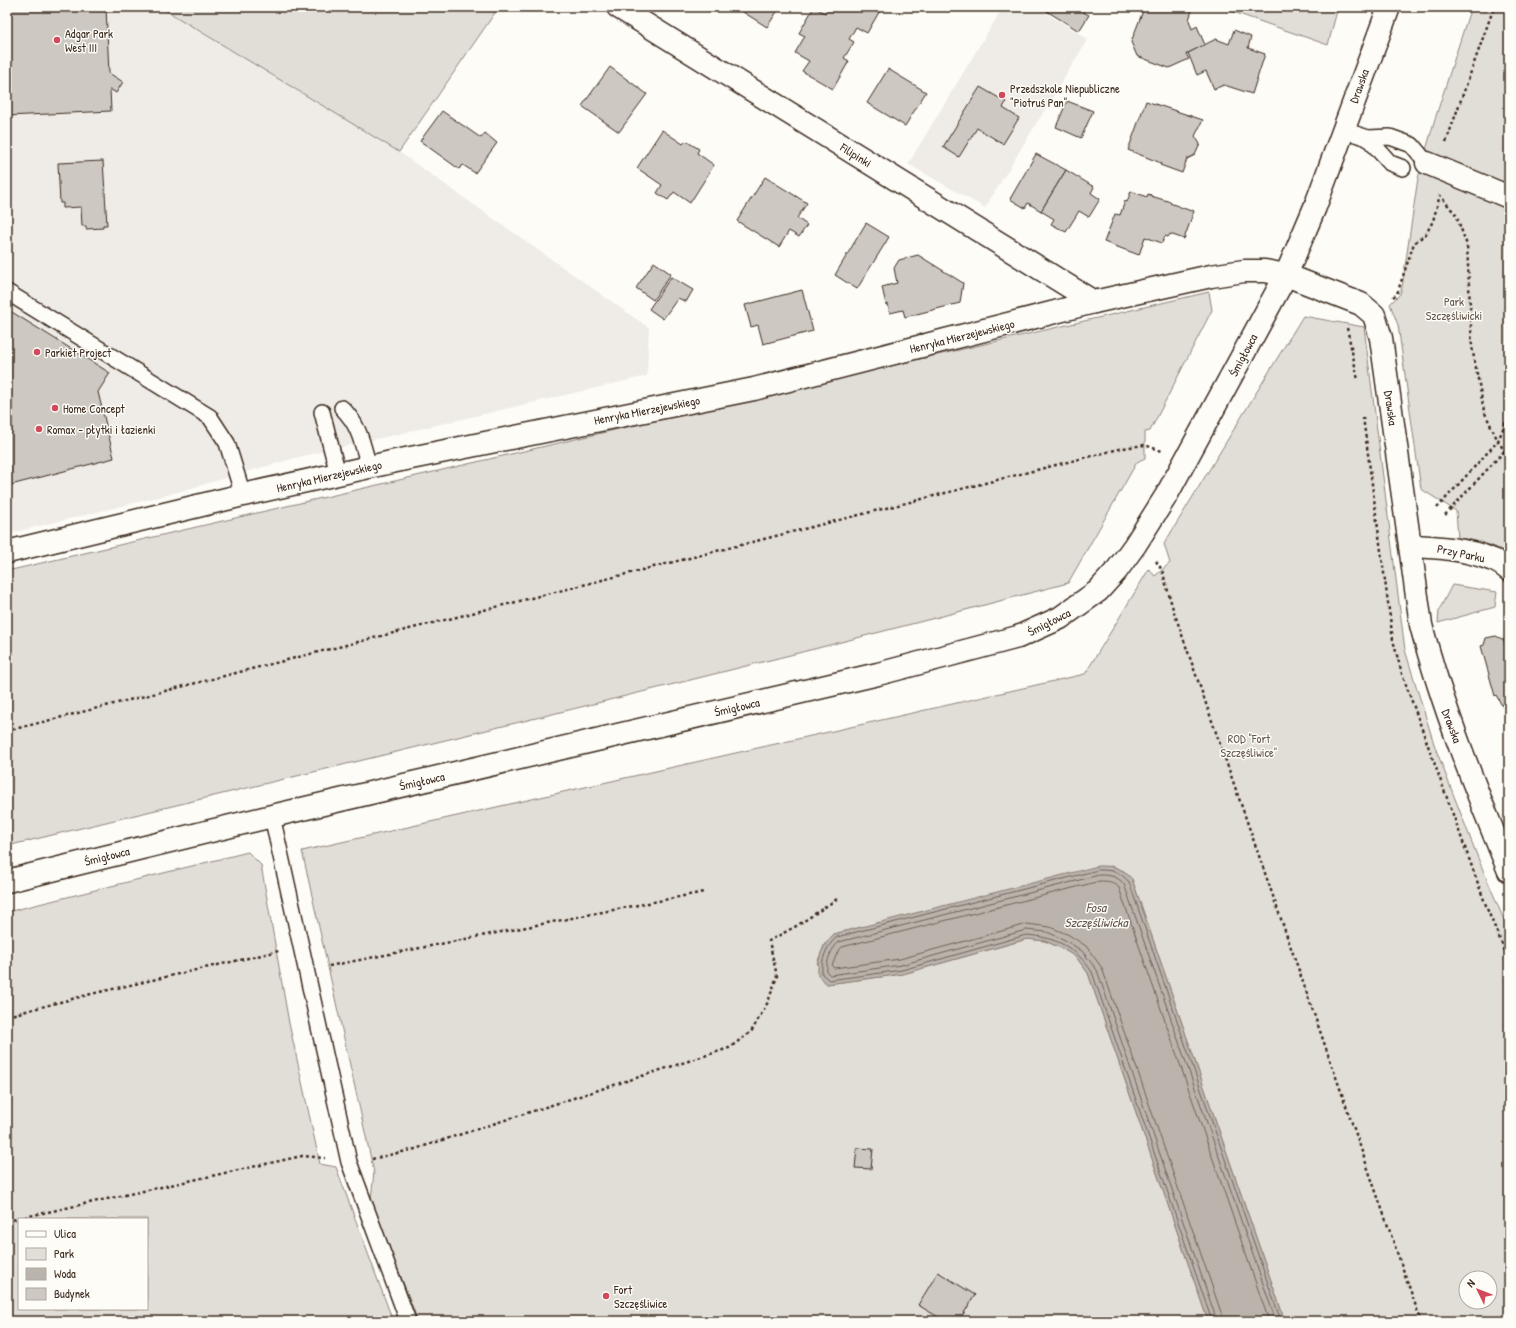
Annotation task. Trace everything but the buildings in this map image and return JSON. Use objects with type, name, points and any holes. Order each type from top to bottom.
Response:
[{"type":"street","name":"Filipinki","points":[[618,7],[1094,302]]},
{"type":"street","name":"Drawska","points":[[1388,7],[1315,207],[1286,275],[1360,304],[1368,308],[1374,315],[1382,346],[1421,625],[1432,669],[1446,712],[1509,871]]},
{"type":"street","points":[[1427,164],[1509,197]]},
{"type":"street","name":"Henryka Mierzejewskiego","points":[[7,552],[243,495],[338,474],[754,389],[1094,302],[1211,276],[1244,271],[1265,271],[1286,275]]},
{"type":"street","name":"Śmigłowca","points":[[7,881],[272,816],[878,674],[1018,637],[1060,618],[1098,591],[1117,570],[1134,545],[1166,496],[1286,275]]},
{"type":"street","name":"Przy Parku","points":[[1410,546],[1431,547],[1473,554],[1494,560],[1509,570]]},
{"type":"lane","points":[[1343,130],[1368,138],[1390,137],[1412,145],[1427,164]]},
{"type":"lane","points":[[1368,138],[1396,165]]},
{"type":"lane","points":[[7,292],[210,417],[227,443],[243,495]]},
{"type":"lane","points":[[342,408],[351,417],[359,431],[375,466]]},
{"type":"lane","points":[[322,412],[338,474]]},
{"type":"lane","points":[[272,816],[349,1162],[408,1321]]},
{"type":"path","points":[[1440,195],[1456,215],[1467,245],[1472,347],[1484,411],[1498,441],[1509,458]]},
{"type":"path","points":[[1437,508],[1498,441],[1509,414]]},
{"type":"path","points":[[7,731],[1123,448],[1144,445]]},
{"type":"path","points":[[1445,516],[1509,446]]},
{"type":"path","points":[[1162,570],[1173,609],[1421,1321]]},
{"type":"path","points":[[328,966],[704,892]]},
{"type":"path","points":[[371,1160],[415,1149],[729,1048],[752,1032],[768,1002],[777,976],[769,941],[798,925],[837,899]]},
{"type":"path","points":[[7,1016],[90,994],[276,951]]},
{"type":"path","points":[[7,1220],[302,1156],[318,1157]]},
{"type":"shaded area","points":[[7,7],[160,7],[399,152],[649,328],[647,376],[295,458],[167,495],[7,534]]},
{"type":"shaded area","name":"Przedszkole Niepubliczne \"Piotruś Pan\"","points":[[1003,7],[1036,7],[1088,39],[985,208],[908,164]]},
{"type":"green space","points":[[160,7],[499,7],[399,152]]},
{"type":"green space","points":[[1219,7],[1338,7],[1328,45]]},
{"type":"green space","name":"Park Szczęśliwicki","points":[[1471,7],[1509,7],[1509,554],[1485,543],[1458,538],[1456,511],[1421,489],[1398,325],[1390,304],[1400,294],[1402,287],[1418,178],[1434,122]]},
{"type":"green space","points":[[1209,292],[1212,310],[1150,431],[1145,432],[1145,458],[1137,462],[1068,583],[671,685],[7,846],[7,571]]},
{"type":"green space","name":"ROD \"Fort Szczęśliwice\"","points":[[1303,316],[1364,327],[1405,650],[1435,747],[1478,858],[1509,932],[1509,1321],[1285,1321],[1132,879],[1124,871],[1111,866],[834,934],[825,943],[817,963],[827,984],[903,974],[1027,939],[1045,941],[1076,957],[1088,973],[1208,1321],[418,1321],[371,1199],[374,1172],[302,851],[1085,674],[1149,569],[1155,576],[1170,563],[1164,544]]},
{"type":"green space","points":[[1452,585],[1497,592],[1495,607],[1438,623],[1439,610]]},
{"type":"green space","points":[[248,852],[261,865],[289,1023],[320,1164],[336,1167],[393,1321],[7,1321],[7,912]]},
{"type":"water","name":"Fosa Szczęśliwicka","points":[[1098,866],[1117,868],[1132,879],[1285,1321],[1208,1321],[1088,973],[1076,957],[1045,941],[1027,939],[903,974],[827,984],[818,976],[819,958],[826,943],[834,934]]},
{"type":"place","name":"Adgar Park West III","points":[[57,40]]},
{"type":"place","name":"Przedszkole Niepubliczne \"Piotruś Pan\"","points":[[1002,95]]},
{"type":"place","name":"Parkiet Project","points":[[37,352]]},
{"type":"place","name":"Home Concept","points":[[55,408]]},
{"type":"place","name":"Romax - płytki i łazienki","points":[[39,429]]},
{"type":"place","name":"Fort Szczęśliwice","points":[[606,1296]]}]
